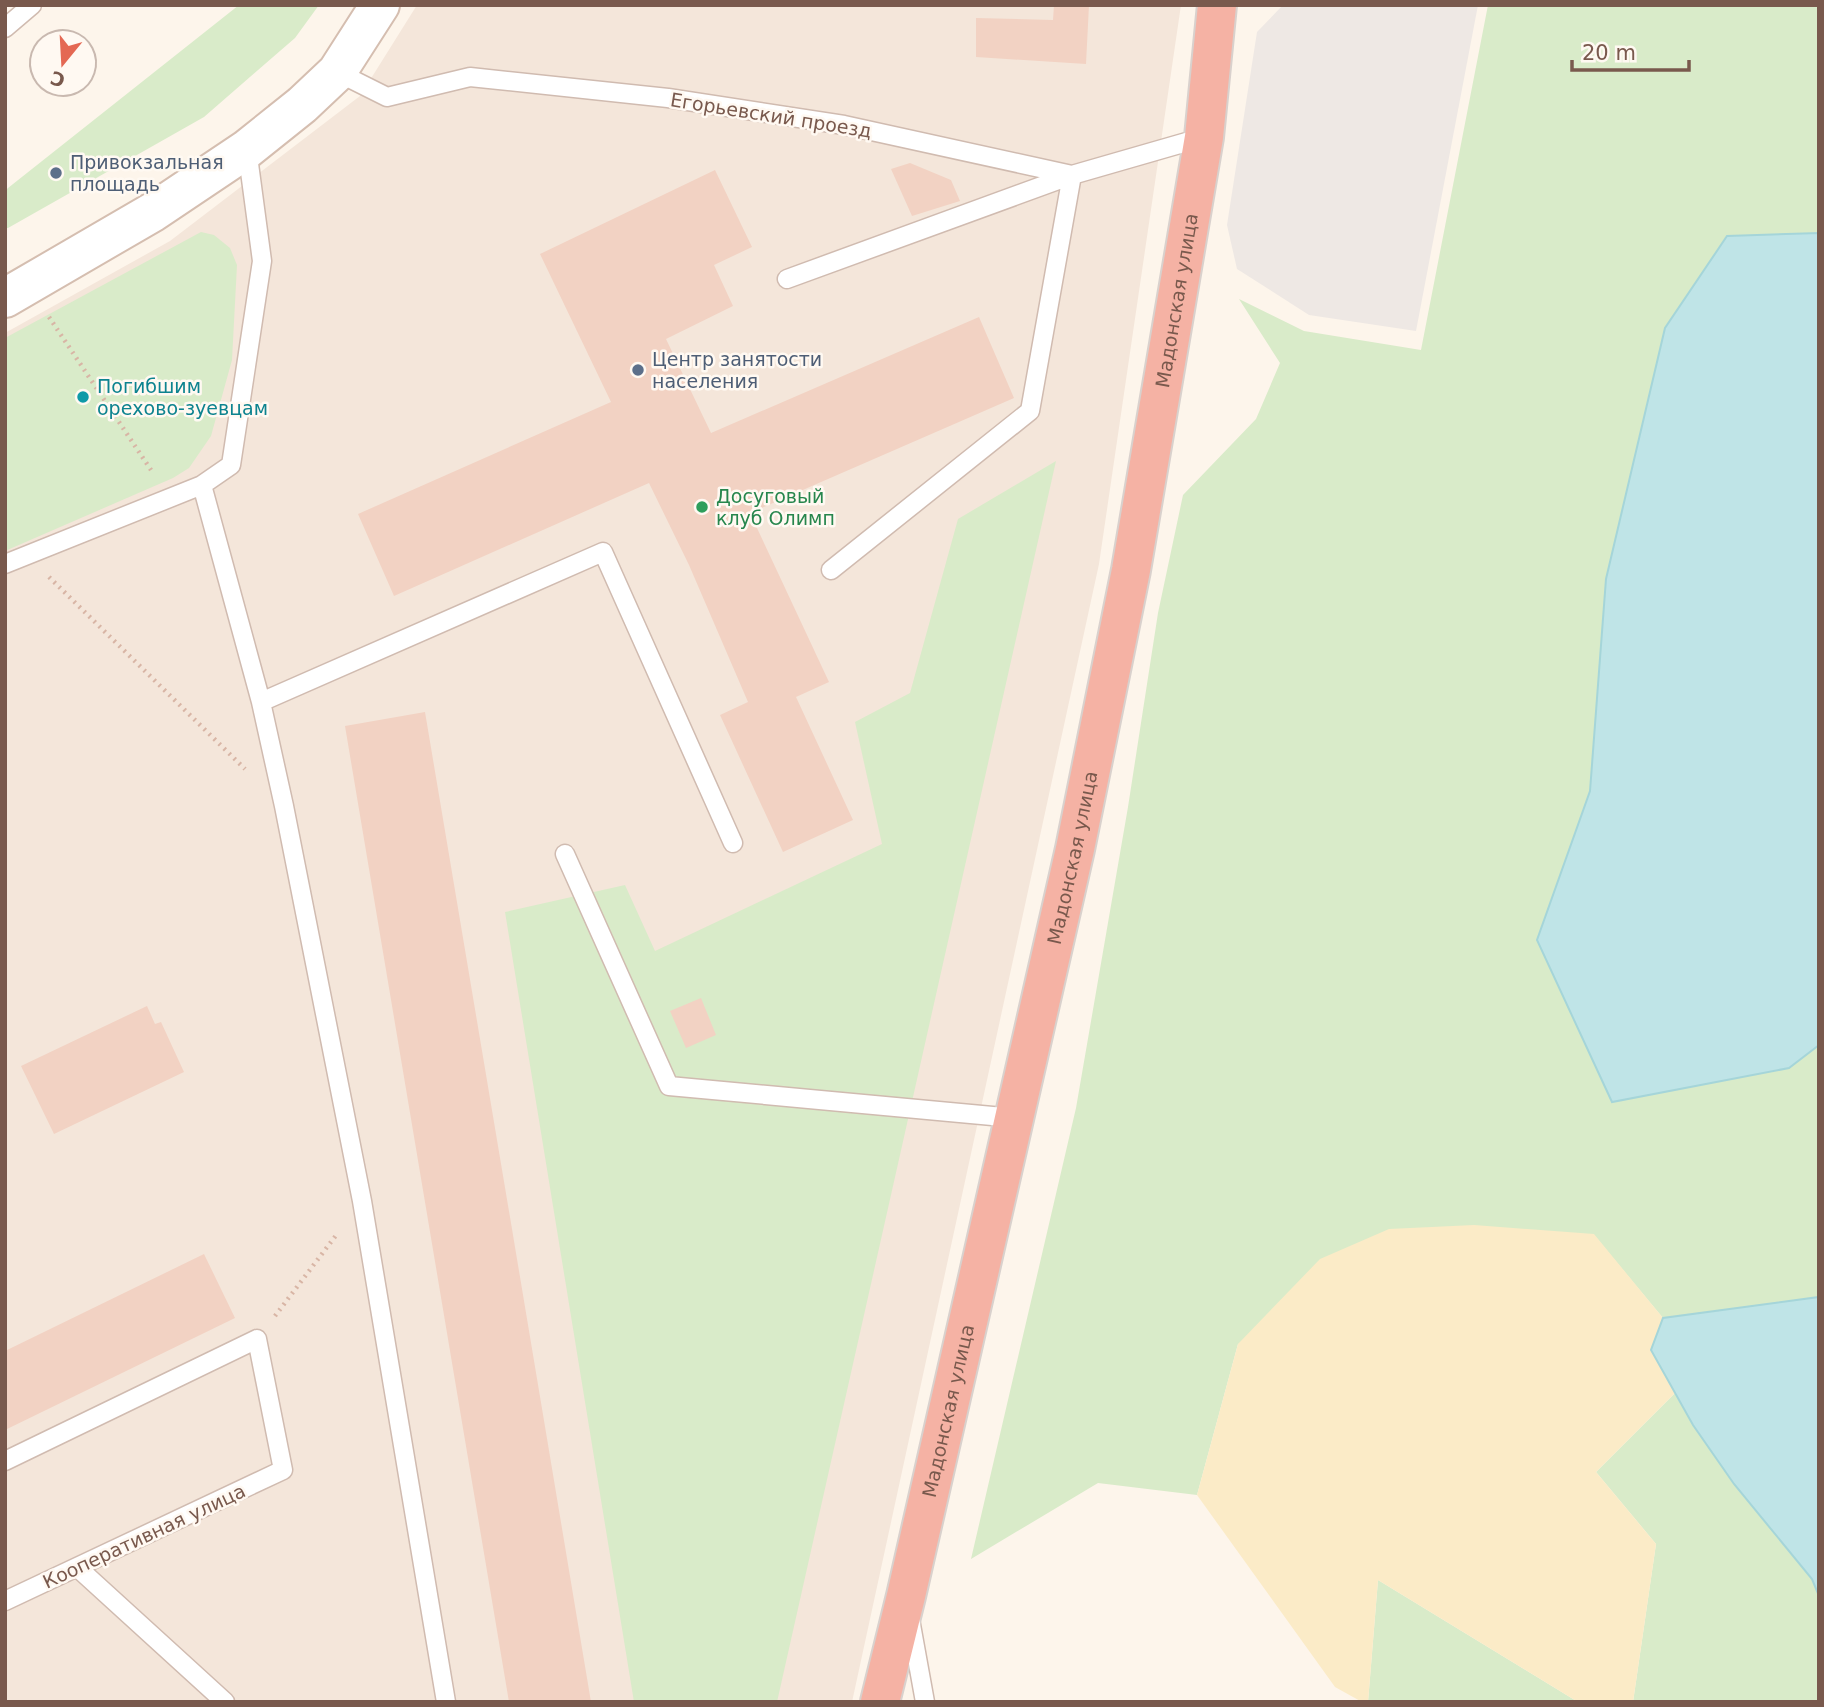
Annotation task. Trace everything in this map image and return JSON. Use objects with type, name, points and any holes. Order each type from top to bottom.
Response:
[{"type":"highway","name":"Мадонская улица","points":[[880,1702],[1075,849],[1131,570],[1204,137],[1217,5]]},
{"type":"main road","points":[[17,291],[153,212],[247,149],[302,105],[337,72],[380,5]]},
{"type":"lane","points":[[5,28],[32,5]]},
{"type":"lane","name":"Егорьевский проезд","points":[[337,72],[387,97],[470,77],[668,97],[844,125],[1072,175],[1204,137]]},
{"type":"lane","points":[[5,564],[202,485],[231,465],[262,261],[247,149]]},
{"type":"lane","points":[[787,279],[1072,175]]},
{"type":"lane","points":[[831,570],[1030,411],[1072,175]]},
{"type":"lane","points":[[202,485],[261,702],[284,806],[362,1201],[446,1702]]},
{"type":"lane","points":[[261,702],[603,552],[733,843]]},
{"type":"lane","points":[[565,854],[669,1086],[1014,1118]]},
{"type":"lane","points":[[5,1461],[257,1339]]},
{"type":"lane","name":"Кооперативная улица","points":[[5,1601],[283,1470],[257,1339]]},
{"type":"lane","points":[[78,1568],[225,1702]]},
{"type":"lane","points":[[906,1596],[925,1702]]},
{"type":"path","points":[[17,291],[169,497]]},
{"type":"path","points":[[27,555],[284,806]]},
{"type":"path","points":[[257,1339],[362,1201]]},
{"type":"shaded area","points":[[417,5],[1181,5],[1099,564],[852,1702],[5,1702],[5,333],[170,241],[360,96]]},
{"type":"shaded area","points":[[1283,5],[1478,5],[1416,331],[1309,315],[1237,269],[1227,225],[1257,32]]},
{"type":"green space","points":[[239,5],[319,5],[295,38],[204,117],[5,228],[5,191],[8,188]]},
{"type":"green space","points":[[1488,5],[1819,5],[1819,233],[1727,236],[1606,579],[1590,791],[1537,940],[1789,1068],[1819,1045],[1819,1297],[1663,1318],[1593,1234],[1238,1344],[1197,1495],[1098,1483],[971,1559],[1076,1108],[1128,807],[1158,613],[1183,495],[1256,419],[1280,363],[1239,299],[1304,331],[1421,350]]},
{"type":"green space","points":[[201,232],[214,235],[230,248],[237,265],[232,360],[211,436],[189,468],[173,478],[5,551],[5,338]]},
{"type":"green space","points":[[1056,461],[777,1702],[634,1702],[505,912],[625,885],[655,951],[882,844],[855,722],[910,693],[958,519]]},
{"type":"green space","points":[[1675,1393],[1722,1466],[1812,1579],[1819,1596],[1819,1702],[1633,1702],[1656,1544],[1596,1472]]},
{"type":"green space","points":[[1378,1580],[1578,1702],[1368,1702]]},
{"type":"sand","points":[[1474,1225],[1594,1234],[1663,1318],[1651,1350],[1675,1393],[1596,1472],[1656,1544],[1633,1702],[1578,1702],[1378,1580],[1368,1702],[1362,1702],[1335,1687],[1197,1495],[1238,1344],[1320,1259],[1389,1229]]},
{"type":"water","points":[[1819,233],[1819,1045],[1789,1068],[1612,1102],[1537,940],[1590,791],[1606,579],[1665,328],[1727,236]]},
{"type":"water","points":[[1819,1297],[1819,1596],[1812,1579],[1734,1484],[1693,1425],[1651,1350],[1663,1318]]},
{"type":"building","points":[[1054,5],[1089,5],[1086,64],[976,57],[976,18],[1053,20]]},
{"type":"building","points":[[910,163],[951,180],[960,201],[912,216],[891,169]]},
{"type":"building","points":[[715,170],[752,247],[714,265],[733,306],[666,339],[711,433],[979,317],[1014,398],[750,513],[829,682],[796,697],[853,820],[783,852],[720,715],[748,702],[689,565],[649,483],[394,596],[358,514],[611,402],[540,254]]},
{"type":"building","points":[[425,712],[591,1702],[509,1702],[345,726]]},
{"type":"building","points":[[701,998],[716,1035],[686,1048],[670,1011]]},
{"type":"building","points":[[147,1006],[155,1024],[161,1022],[184,1072],[54,1134],[21,1066]]},
{"type":"building","points":[[204,1254],[235,1318],[5,1430],[5,1351]]},
{"type":"place","name":"Привокзальная площадь","points":[[56,173]]},
{"type":"place","name":"Центр занятости населения","points":[[638,370]]},
{"type":"place","name":"Погибшим орехово-зуевцам","points":[[83,397]]},
{"type":"place","name":"Досуговый клуб Олимп","points":[[702,507]]}]
